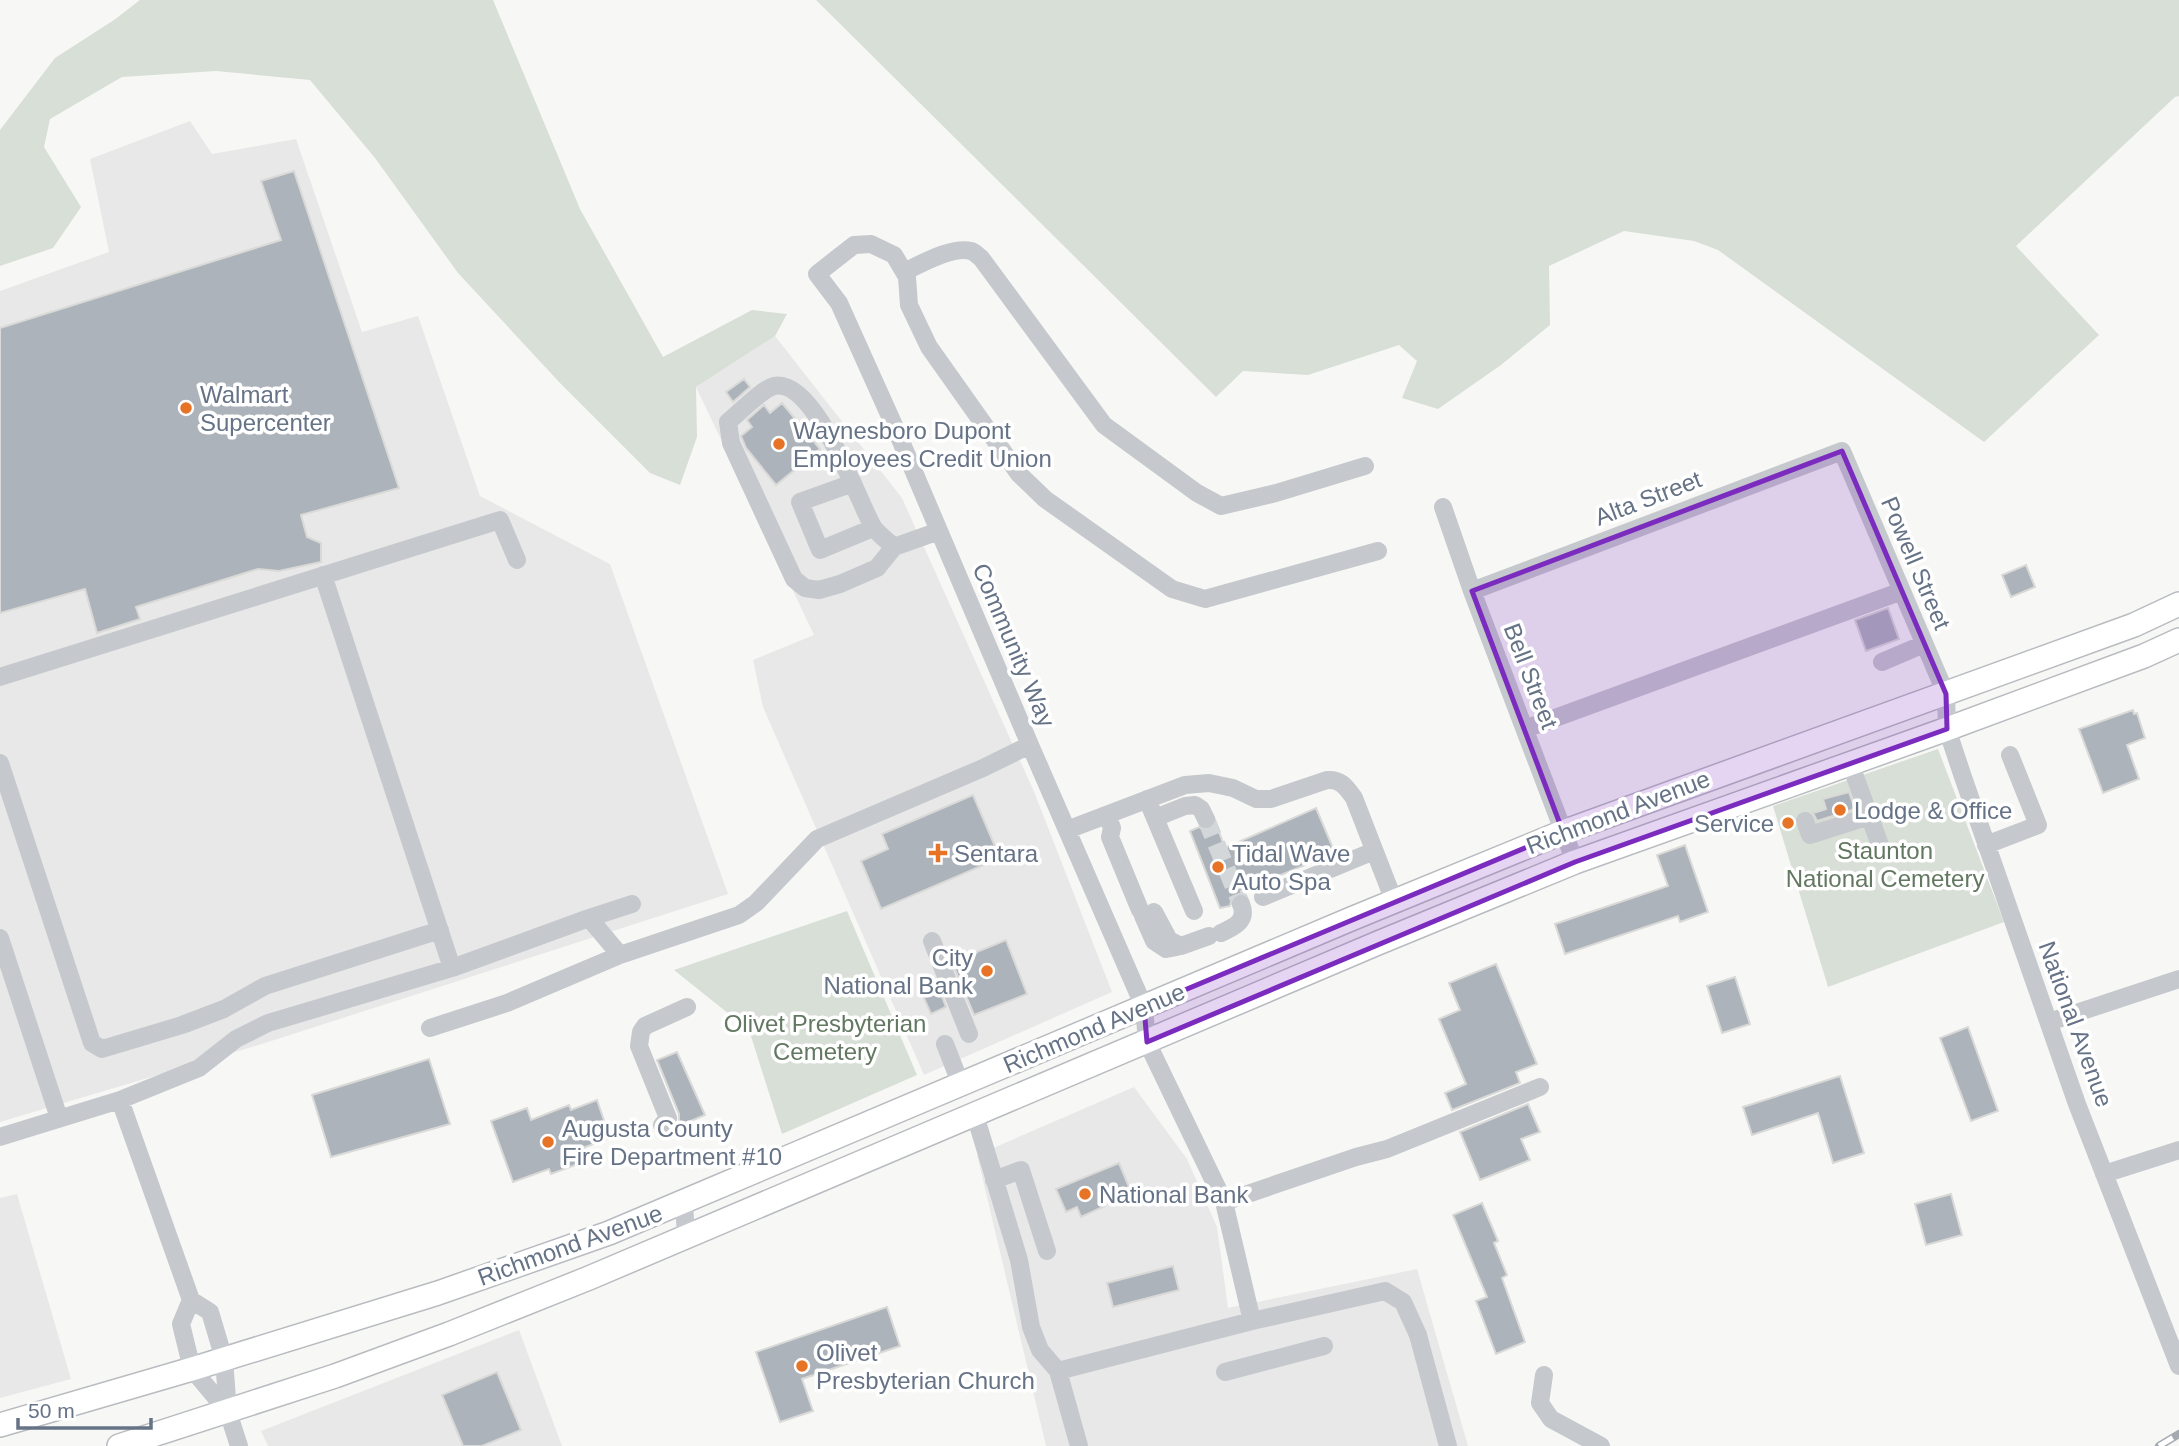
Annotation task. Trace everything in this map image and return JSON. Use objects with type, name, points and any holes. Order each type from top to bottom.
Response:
[{"type":"main road","name":"Richmond Avenue","points":[[0,1424],[192,1369],[438,1293],[609,1233],[1563,832],[2134,625],[2179,604]]},
{"type":"main road","name":"Richmond Avenue","points":[[119,1446],[228,1412],[449,1334],[686,1237],[1575,862],[1947,729],[2144,656],[2179,640]]},
{"type":"street","name":"Community Way","points":[[904,272],[894,255],[871,244],[854,245],[817,274],[839,303],[1144,1007],[1147,1042]]},
{"type":"street","points":[[1365,466],[1276,494],[1221,506],[1197,493],[1104,425],[981,258],[971,251],[953,252],[930,259],[904,272],[907,277],[909,306],[929,346],[1019,474],[1045,499],[1172,589],[1205,599],[1378,551]]},
{"type":"street","points":[[894,547],[873,528],[832,438],[795,392],[783,385],[772,386],[728,422],[731,443],[794,579],[805,588],[819,590],[840,584],[877,568],[894,547],[939,531]]},
{"type":"street","name":"Alta Street","points":[[1472,591],[1842,451]]},
{"type":"street","name":"Powell Street","points":[[1842,451],[1945,694]]},
{"type":"street","points":[[853,482],[800,502],[820,550],[873,528]]},
{"type":"street","name":"Bell Street","points":[[1443,508],[1575,862]]},
{"type":"street","points":[[0,677],[500,520],[517,560]]},
{"type":"street","points":[[323,575],[453,968]]},
{"type":"street","points":[[1525,729],[1902,591]]},
{"type":"street","points":[[1882,662],[1924,644]]},
{"type":"street","name":"National Avenue","points":[[1945,694],[1947,729],[1986,845],[2104,1174],[2179,1366]]},
{"type":"street","points":[[430,1028],[507,1003],[620,955],[738,915],[756,903],[817,839],[1030,745]]},
{"type":"street","points":[[1986,845],[2038,825],[2010,755]]},
{"type":"street","points":[[1850,763],[1880,845]]},
{"type":"street","points":[[0,764],[92,1043],[102,1049],[224,1009],[265,986],[440,930]]},
{"type":"street","points":[[1067,830],[1110,821],[1147,799],[1185,785],[1209,783],[1233,788],[1256,799],[1271,799],[1327,779],[1336,779],[1354,798],[1394,901]]},
{"type":"street","points":[[1147,799],[1194,911]]},
{"type":"street","points":[[1155,818],[1195,805],[1201,809],[1206,819]]},
{"type":"street","points":[[1805,821],[1810,835],[1870,816]]},
{"type":"street","points":[[1110,821],[1110,837],[1147,911],[1168,940],[1181,946],[1237,926],[1244,912],[1241,904]]},
{"type":"street","points":[[1263,897],[1374,851]]},
{"type":"street","points":[[0,1138],[120,1100],[198,1068],[262,1025],[453,968],[632,904]]},
{"type":"street","points":[[589,918],[620,955]]},
{"type":"street","points":[[0,938],[59,1118]]},
{"type":"street","points":[[932,941],[969,1034]]},
{"type":"street","points":[[2049,1022],[2179,979]]},
{"type":"street","points":[[662,1125],[668,1118],[639,1046],[640,1039],[645,1026],[687,1007]]},
{"type":"street","points":[[1147,1042],[1224,1202],[1252,1321]]},
{"type":"street","points":[[945,1044],[961,1085]]},
{"type":"street","points":[[1224,1202],[1387,1149],[1540,1087]]},
{"type":"street","points":[[120,1100],[191,1300],[210,1312],[224,1359],[228,1412],[239,1446]]},
{"type":"street","points":[[975,1115],[1019,1259],[1031,1327],[1040,1350],[1058,1371],[1079,1446]]},
{"type":"street","points":[[2104,1174],[2179,1150]]},
{"type":"street","points":[[994,1180],[1021,1170],[1047,1251]]},
{"type":"street","points":[[684,1202],[686,1237]]},
{"type":"street","points":[[1058,1371],[1252,1321],[1385,1291],[1403,1302],[1418,1335],[1448,1446]]},
{"type":"street","points":[[191,1300],[181,1324],[192,1369],[228,1412]]},
{"type":"street","points":[[1225,1372],[1324,1346]]},
{"type":"street","points":[[1544,1375],[1540,1403],[1551,1419],[1601,1446]]},
{"type":"highlighted area","points":[[1842,451],[1946,694],[1947,729],[1575,862],[1147,1042],[1144,1007],[1563,832],[1472,591]]},
{"type":"shaded area","points":[[190,121],[212,154],[296,139],[362,332],[418,316],[480,496],[610,564],[728,894],[265,1043],[0,1122],[0,291],[109,252],[90,159]]},
{"type":"shaded area","points":[[775,336],[902,498],[1035,794],[1112,992],[924,1075],[763,707],[753,660],[814,635],[696,387]]},
{"type":"shaded area","points":[[1134,1087],[1187,1159],[1217,1227],[1228,1308],[1417,1269],[1468,1446],[1046,1446],[977,1155]]},
{"type":"shaded area","points":[[17,1194],[71,1379],[0,1398],[0,1198]]},
{"type":"shaded area","points":[[519,1330],[562,1446],[268,1446],[261,1431]]},
{"type":"green space","points":[[140,0],[493,0],[580,209],[663,357],[752,310],[787,314],[775,336],[696,387],[697,437],[680,485],[650,473],[560,383],[458,273],[375,158],[310,80],[216,71],[122,77],[50,119],[44,147],[81,207],[53,248],[0,266],[0,130],[55,58]]},
{"type":"green space","points":[[816,0],[2179,0],[2179,96],[2016,246],[2099,335],[1984,442],[1718,250],[1694,241],[1624,231],[1549,266],[1550,325],[1501,365],[1438,409],[1402,398],[1417,361],[1399,345],[1308,375],[1243,371],[1216,397]]},
{"type":"green space","name":"Staunton National Cemetery","points":[[1938,749],[2004,922],[1828,987],[1773,806]]},
{"type":"green space","name":"Olivet Presbyterian Cemetery","points":[[847,911],[917,1075],[782,1134],[749,1030],[674,970]]},
{"type":"building","name":"Walmart Supercenter","points":[[294,171],[399,488],[301,515],[307,537],[321,543],[321,562],[279,571],[258,569],[136,607],[140,619],[97,633],[85,589],[0,613],[0,328],[281,240],[261,181]]},
{"type":"building","points":[[744,379],[750,387],[733,402],[726,392]]},
{"type":"building","name":"Waynesboro Dupont Employees Credit Union","points":[[782,403],[820,449],[776,485],[746,448],[741,436],[752,427],[747,420],[764,405],[770,413]]},
{"type":"building","points":[[2026,565],[2035,587],[2011,597],[2002,575]]},
{"type":"building","points":[[1888,608],[1899,639],[1866,651],[1855,620]]},
{"type":"building","points":[[2133,710],[2134,714],[2137,713],[2145,738],[2127,745],[2139,779],[2103,793],[2079,729]]},
{"type":"building","name":"Lodge & Office","points":[[1849,792],[1855,809],[1817,821],[1813,813],[1826,809],[1823,799]]},
{"type":"building","name":"Sentara","points":[[973,795],[1000,858],[881,909],[861,861],[888,849],[882,834]]},
{"type":"building","points":[[1316,808],[1335,853],[1241,891],[1242,893],[1232,897],[1230,906],[1220,908],[1190,831],[1199,827],[1210,829],[1216,824],[1225,848]]},
{"type":"building","points":[[1685,845],[1708,912],[1680,922],[1678,916],[1565,954],[1555,924],[1668,886],[1657,855]]},
{"type":"building","name":"City National Bank","points":[[1006,940],[1027,994],[974,1015],[952,962]]},
{"type":"building","points":[[1496,964],[1537,1064],[1516,1072],[1520,1083],[1452,1110],[1445,1093],[1466,1084],[1439,1019],[1460,1010],[1449,983]]},
{"type":"building","points":[[1735,977],[1750,1024],[1722,1033],[1707,986]]},
{"type":"building","points":[[939,989],[946,1007],[931,1014],[923,996]]},
{"type":"building","points":[[1968,1027],[1998,1111],[1971,1121],[1940,1038]]},
{"type":"building","points":[[677,1052],[705,1115],[679,1126],[679,1114],[657,1060]]},
{"type":"building","points":[[429,1059],[450,1124],[331,1157],[312,1095]]},
{"type":"building","points":[[1840,1076],[1864,1153],[1833,1163],[1818,1113],[1752,1135],[1743,1107]]},
{"type":"building","name":"Augusta County Fire Department #10","points":[[597,1100],[610,1138],[585,1147],[589,1160],[551,1174],[549,1169],[513,1182],[491,1121],[527,1108],[531,1120],[569,1105],[571,1110]]},
{"type":"building","points":[[1528,1104],[1540,1132],[1521,1139],[1530,1160],[1480,1180],[1460,1132]]},
{"type":"building","name":"National Bank","points":[[1119,1163],[1129,1187],[1102,1198],[1105,1206],[1081,1217],[1077,1207],[1066,1212],[1056,1189]]},
{"type":"building","points":[[1951,1194],[1962,1235],[1926,1245],[1915,1204]]},
{"type":"building","points":[[1482,1203],[1498,1241],[1494,1243],[1507,1275],[1502,1278],[1525,1342],[1496,1354],[1476,1301],[1487,1297],[1453,1215]]},
{"type":"building","points":[[1173,1266],[1179,1290],[1113,1307],[1107,1283]]},
{"type":"building","name":"Olivet Presbyterian Church","points":[[887,1307],[900,1346],[802,1379],[813,1411],[780,1422],[756,1352]]},
{"type":"building","points":[[497,1372],[521,1430],[482,1446],[463,1446],[442,1395]]},
{"type":"tunnel","points":[[1206,819],[1241,904]]},
{"type":"railway","points":[[2159,1446],[2179,1434]]},
{"type":"place","name":"Walmart Supercenter","points":[[186,408]]},
{"type":"place","name":"Waynesboro Dupont Employees Credit Union","points":[[779,444]]},
{"type":"place","name":"Lodge & Office","points":[[1840,810]]},
{"type":"place","name":"Service","points":[[1788,823]]},
{"type":"place","name":"Sentara","points":[[938,853]]},
{"type":"place","name":"Tidal Wave Auto Spa","points":[[1218,867]]},
{"type":"place","name":"City National Bank","points":[[987,971]]},
{"type":"place","name":"Augusta County Fire Department #10","points":[[548,1142]]},
{"type":"place","name":"National Bank","points":[[1085,1194]]},
{"type":"place","name":"Olivet Presbyterian Church","points":[[802,1366]]}]
